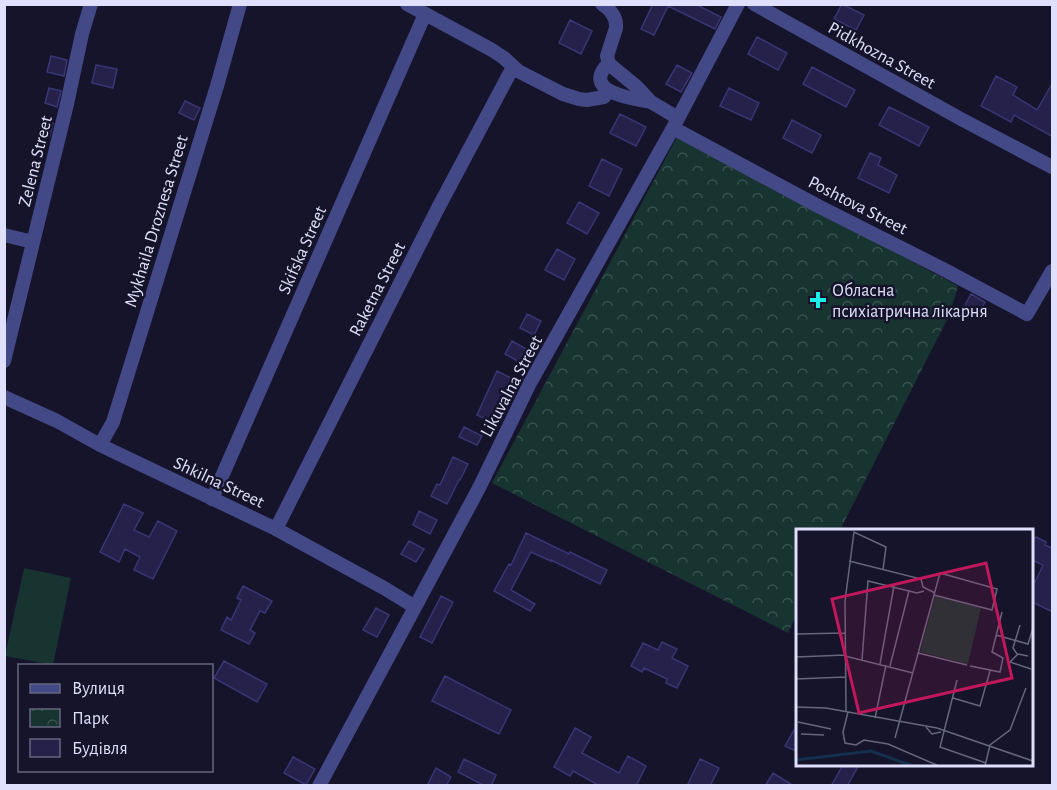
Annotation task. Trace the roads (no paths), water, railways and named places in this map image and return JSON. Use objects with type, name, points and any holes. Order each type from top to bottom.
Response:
[{"type":"street","name":"Zelena Street","points":[[4,362],[91,4]]},
{"type":"street","name":"Mykhaila Droznesa Street","points":[[100,445],[113,422],[217,86],[240,4]]},
{"type":"street","points":[[407,4],[492,50],[518,71],[563,94],[579,99],[596,99],[604,97],[609,92]]},
{"type":"street","points":[[602,4],[609,8],[616,23],[607,56],[609,63],[651,102]]},
{"type":"street","name":"Likuvalna Street","points":[[319,786],[479,488],[530,383],[675,123],[738,4]]},
{"type":"street","name":"Pidkhozna Street","points":[[754,4],[962,119],[1053,166]]},
{"type":"street","name":"Skifska Street","points":[[212,499],[425,14]]},
{"type":"street","points":[[609,63],[601,76],[604,87],[609,92],[651,102]]},
{"type":"street","name":"Raketna Street","points":[[276,529],[513,67]]},
{"type":"street","name":"Poshtova Street","points":[[651,102],[675,123],[818,206],[1027,314],[1053,271]]},
{"type":"street","points":[[4,235],[33,242]]},
{"type":"street","name":"Shkilna Street","points":[[4,397],[276,529],[416,607]]},
{"type":"place","name":"Обласна психіатрична лікарня","points":[[818,300]]}]
